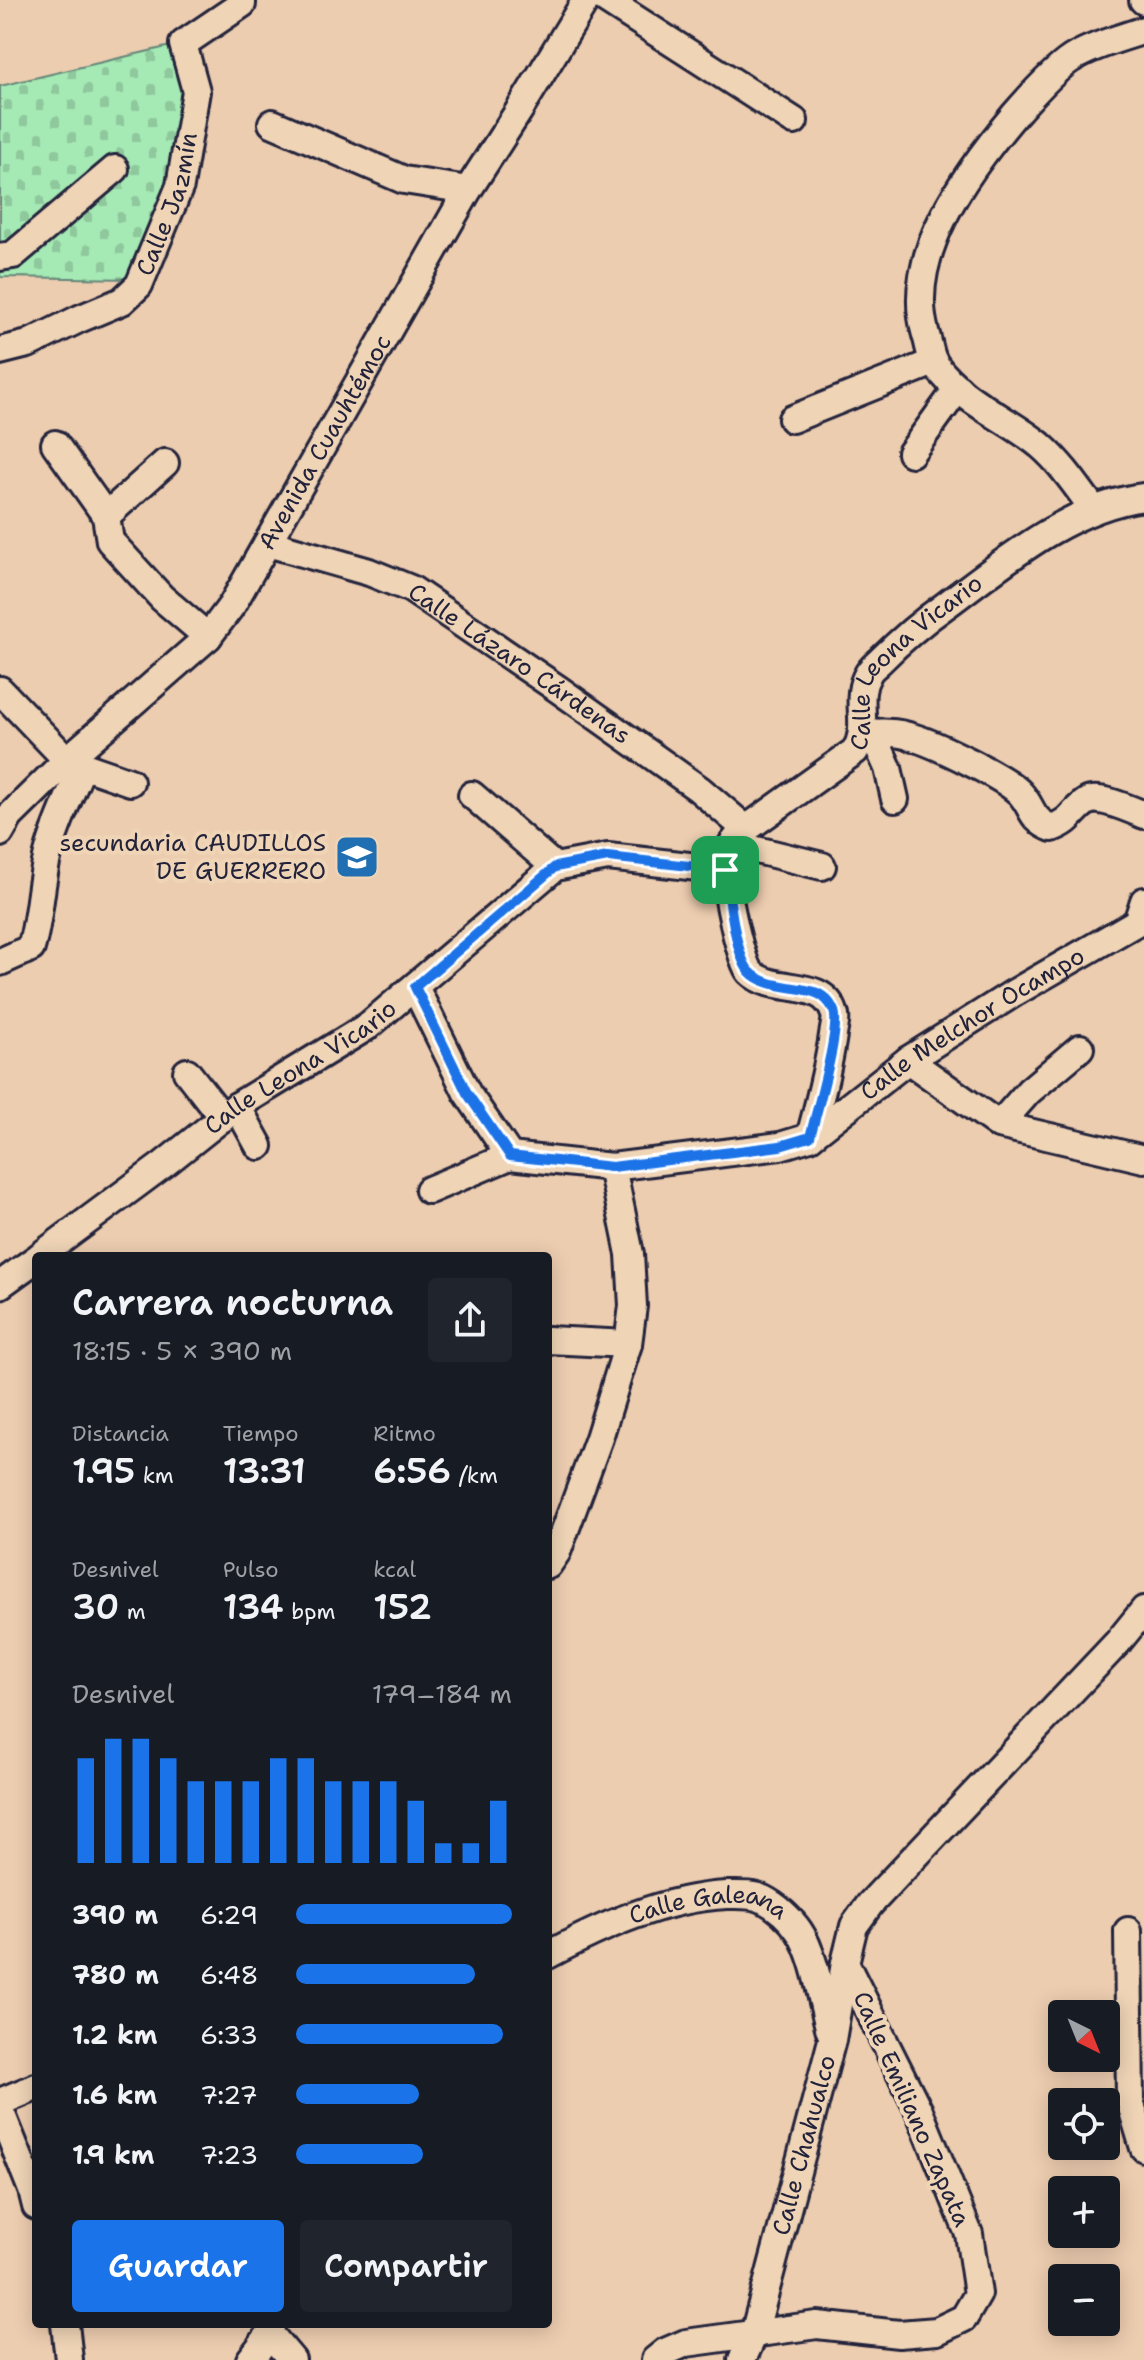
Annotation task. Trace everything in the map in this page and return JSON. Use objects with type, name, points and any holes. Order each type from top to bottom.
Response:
[{"type":"street","name":"Calle Jazmín","points":[[0,351],[28,344],[122,301],[139,285],[180,186],[196,91],[183,44],[242,4],[242,0]]},
{"type":"street","name":"Avenida Cuauhtémoc","points":[[0,833],[10,816],[75,763],[208,637],[232,605],[468,190],[586,0]]},
{"type":"street","points":[[606,0],[794,121]]},
{"type":"street","points":[[1094,510],[1063,466],[1039,444],[958,388],[934,362],[922,324],[922,291],[930,248],[950,204],[981,155],[1034,93],[1075,56],[1144,30]]},
{"type":"street","points":[[272,123],[404,180],[468,190]]},
{"type":"street","points":[[0,257],[13,255],[115,169]]},
{"type":"street","points":[[792,419],[934,362]]},
{"type":"street","points":[[911,453],[958,388]]},
{"type":"street","points":[[55,444],[106,516],[110,541],[162,598],[208,637]]},
{"type":"street","points":[[106,516],[165,463]]},
{"type":"street","name":"Calle Leona Vicario","points":[[739,836],[855,751],[867,734],[860,702],[867,674],[908,633],[1035,540],[1094,510],[1126,499],[1144,497]]},
{"type":"street","name":"Calle Lázaro Cárdenas","points":[[268,543],[369,572],[411,589],[699,789],[739,836]]},
{"type":"street","points":[[0,690],[75,763],[130,782]]},
{"type":"street","points":[[867,734],[888,768],[895,799]]},
{"type":"street","points":[[867,734],[911,736],[988,773],[1022,795],[1038,823],[1052,828],[1066,823],[1087,802],[1096,799],[1144,815]]},
{"type":"street","points":[[0,962],[31,948],[47,855],[75,763]]},
{"type":"street","points":[[472,795],[555,867]]},
{"type":"street","points":[[810,1137],[827,1076],[836,1014],[828,999],[812,991],[768,983],[749,971],[740,951],[725,870],[739,836],[822,866]]},
{"type":"street","name":"Calle Leona Vicario","points":[[52,1252],[230,1112],[368,1026],[555,867],[608,857],[725,870]]},
{"type":"street","name":"Calle Melchor Ocampo","points":[[510,1156],[612,1167],[780,1146],[810,1137],[908,1060],[1014,993],[1137,922],[1144,901]]},
{"type":"street","points":[[415,987],[467,1093],[510,1156],[429,1190]]},
{"type":"street","points":[[999,1125],[1029,1091],[1080,1048]]},
{"type":"street","points":[[908,1060],[999,1125],[1144,1159]]},
{"type":"street","points":[[187,1072],[230,1112],[259,1146]]},
{"type":"street","points":[[552,1559],[599,1438],[628,1344],[633,1306],[630,1254],[612,1167]]},
{"type":"street","name":"Calle Leona Vicario","points":[[0,1285],[32,1267]]},
{"type":"street","points":[[552,1340],[628,1344]]},
{"type":"street","name":"Calle Chahualco","points":[[742,2360],[754,2334],[832,2040],[854,1926],[870,1904],[1118,1642],[1144,1610]]},
{"type":"street","name":"Calle Galeana","points":[[552,1953],[597,1930],[658,1908],[707,1896],[762,1898],[784,1913],[800,1933],[808,1950],[832,2040]]},
{"type":"street","points":[[1128,1931],[1130,2101],[1144,2148]]},
{"type":"street","name":"Calle Emiliano Zapata","points":[[655,2360],[686,2343],[817,2325],[899,2334],[937,2331],[964,2318],[978,2294],[969,2234],[919,2111],[845,1963]]},
{"type":"street","points":[[0,2102],[32,2089]]},
{"type":"street","points":[[0,2110],[32,2190]]},
{"type":"street","points":[[66,2328],[69,2360]]},
{"type":"street","points":[[250,2360],[270,2329],[292,2360]]},
{"type":"green space","points":[[175,45],[191,106],[136,279],[0,277],[0,86]]},
{"type":"place","name":"secundaria CAUDILLOS DE GUERRERO","points":[[357,857]]},
{"type":"route","points":[[608,857],[725,870],[740,951],[749,971],[768,983],[812,991],[828,999],[836,1014],[827,1076],[810,1137],[780,1146],[612,1167],[510,1156],[467,1093],[415,987],[555,867],[608,857]]}]
